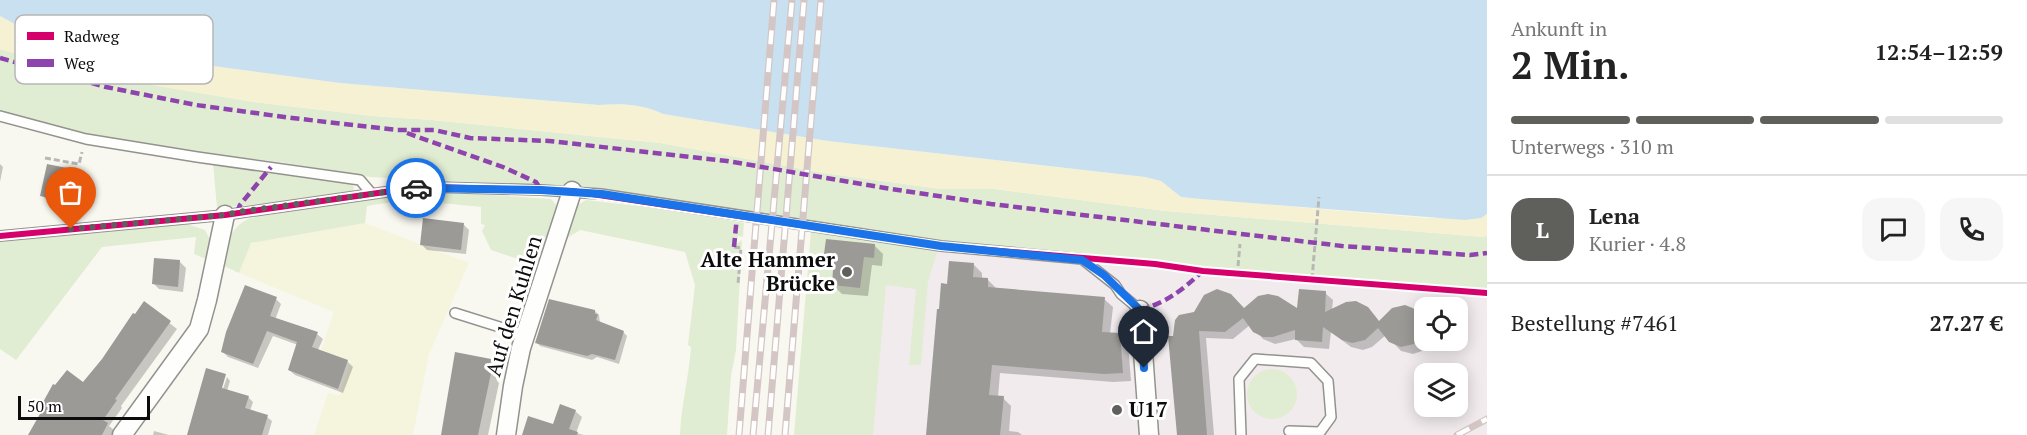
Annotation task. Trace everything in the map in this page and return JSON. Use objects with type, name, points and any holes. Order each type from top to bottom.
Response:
[{"type":"street","name":"Auf den Kuhlen","points":[[506,435],[513,386],[525,335],[572,191]]},
{"type":"street","points":[[122,435],[199,329],[225,215]]},
{"type":"street","points":[[1140,310],[1149,435]]},
{"type":"lane","points":[[0,116],[86,139],[360,180],[372,194]]},
{"type":"lane","points":[[0,236],[225,215],[433,187],[572,191],[941,246],[1082,260],[1115,285],[1121,294],[1140,310]]},
{"type":"lane","points":[[455,313],[525,335]]},
{"type":"lane","points":[[1241,435],[1239,379],[1255,359],[1311,363],[1328,381],[1331,417],[1317,434],[1289,431]]},
{"type":"path","points":[[45,158],[79,164],[86,139]]},
{"type":"path","points":[[1312,279],[1319,197]]},
{"type":"path","points":[[1238,266],[1240,244]]},
{"type":"path","points":[[734,248],[741,248],[738,284]]},
{"type":"shaded area","points":[[887,242],[1153,267],[1223,277],[1487,296],[1487,435],[870,435]]},
{"type":"green space","points":[[0,49],[15,53],[15,84],[147,84],[254,102],[373,116],[661,143],[824,173],[941,189],[995,189],[1166,211],[1484,237],[1487,235],[1487,291],[1202,269],[940,245],[746,215],[600,188],[370,177],[58,129],[0,110]]},
{"type":"green space","points":[[213,163],[348,182],[354,188],[352,194],[348,195],[217,208]]},
{"type":"green space","points":[[436,191],[551,199],[559,208],[542,267],[491,250],[482,231],[485,225],[481,224],[481,207],[410,202],[367,206],[365,223],[251,243],[239,273],[222,265],[233,232],[250,218],[392,195]]},
{"type":"green space","points":[[586,200],[673,210],[744,223],[743,237],[738,236],[736,244],[742,240],[736,350],[731,376],[727,435],[680,435],[690,358],[691,347],[688,345],[695,285],[685,252],[580,230],[561,242],[576,206]]},
{"type":"green space","points":[[365,223],[469,263],[429,354],[413,435],[314,435],[328,393],[339,396],[351,361],[321,350],[334,312],[239,273],[251,243]]},
{"type":"green space","points":[[187,224],[205,230],[210,240],[206,259],[194,254],[196,237],[102,247],[16,360],[0,349],[0,242]]},
{"type":"green space","points":[[811,231],[937,252],[928,282],[921,365],[909,365],[916,289],[886,285],[873,435],[794,435]]},
{"type":"green space","points":[[1267,369],[1277,369],[1290,376],[1297,389],[1297,399],[1290,412],[1277,419],[1267,419],[1258,415],[1251,408],[1247,399],[1247,389],[1251,380],[1258,373]]},
{"type":"sand","points":[[0,16],[15,24],[15,53],[0,49]]},
{"type":"sand","points":[[213,66],[340,83],[599,105],[632,105],[663,114],[828,141],[1145,177],[1161,181],[1181,197],[1426,218],[1481,218],[1487,214],[1487,235],[1484,237],[1166,211],[995,189],[941,189],[824,173],[661,143],[373,116],[254,102],[147,84],[213,84]]},
{"type":"water","points":[[0,0],[1487,0],[1487,214],[1481,218],[1465,220],[1181,197],[1161,181],[1145,177],[828,141],[663,114],[632,105],[599,105],[340,83],[213,66],[213,15],[15,15],[15,24],[0,16]]},
{"type":"building","points":[[47,164],[72,169],[64,201],[40,196]]},
{"type":"building","points":[[423,218],[464,223],[461,250],[420,245]]},
{"type":"building","name":"Alte Hammer Brücke","points":[[826,239],[875,244],[874,258],[864,257],[860,288],[832,285],[834,255],[824,254]]},
{"type":"building","points":[[154,258],[180,260],[178,287],[152,284]]},
{"type":"building","points":[[949,261],[974,263],[973,277],[988,278],[988,287],[1105,297],[1102,332],[1120,333],[1123,373],[1104,374],[992,365],[989,395],[1004,396],[1000,435],[926,435],[937,309],[939,309],[941,283],[947,284]]},
{"type":"building","points":[[245,285],[277,297],[270,316],[318,332],[312,347],[348,360],[338,389],[288,370],[297,342],[267,331],[253,364],[221,352],[226,332]]},
{"type":"building","points":[[1217,289],[1231,294],[1244,308],[1258,296],[1268,294],[1278,296],[1297,308],[1299,289],[1326,291],[1325,312],[1346,302],[1356,301],[1368,307],[1379,321],[1392,308],[1405,305],[1414,309],[1414,344],[1401,347],[1389,342],[1378,328],[1365,340],[1352,343],[1342,340],[1323,327],[1322,342],[1295,340],[1295,330],[1273,337],[1263,337],[1253,332],[1243,318],[1225,332],[1199,331],[1207,435],[1177,435],[1168,336],[1173,336],[1175,320],[1179,315],[1194,312],[1204,295]]},
{"type":"building","points":[[549,299],[595,310],[595,314],[598,314],[596,320],[624,331],[615,360],[592,354],[587,356],[535,343]]},
{"type":"building","points":[[144,301],[171,321],[115,399],[117,400],[103,420],[108,423],[102,435],[28,435],[45,405],[42,404],[53,384],[55,385],[67,370],[83,382]]},
{"type":"building","points":[[455,352],[491,359],[489,373],[491,373],[478,435],[441,435]]},
{"type":"building","points":[[206,368],[226,374],[222,388],[249,396],[245,408],[268,415],[262,435],[187,435]]},
{"type":"building","points":[[560,404],[576,410],[569,429],[578,432],[577,435],[522,435],[528,416],[553,424]]},
{"type":"railway","points":[[739,435],[774,0]]},
{"type":"railway","points":[[753,435],[792,0]]},
{"type":"railway","points":[[768,435],[804,0]]},
{"type":"railway","points":[[785,435],[821,0]]},
{"type":"railway","points":[[1457,435],[1487,419]]},
{"type":"marked path","points":[[0,58],[15,62]]},
{"type":"marked path","points":[[95,84],[196,105],[292,118],[397,130],[434,130],[470,138],[549,141],[727,161],[991,204],[1342,246],[1470,255],[1487,253]]},
{"type":"marked path","points":[[407,133],[503,167],[536,182],[541,190]]},
{"type":"marked path","points":[[237,212],[240,205],[271,167]]},
{"type":"marked path","points":[[734,247],[737,216]]},
{"type":"marked path","points":[[1140,310],[1174,295],[1203,271]]},
{"type":"cycle path","points":[[0,236],[225,215],[406,189],[433,187],[572,191],[941,246],[1155,264],[1203,271],[1487,293]]},
{"type":"way so far","points":[[71,229],[225,215],[416,188]]},
{"type":"place","name":"Alte Hammer Brücke","points":[[847,272]]},
{"type":"place","name":"U17","points":[[1117,410]]},
{"type":"route","points":[[416,188],[541,190],[602,194],[941,246],[1082,260],[1104,275],[1140,310],[1144,368]]}]
